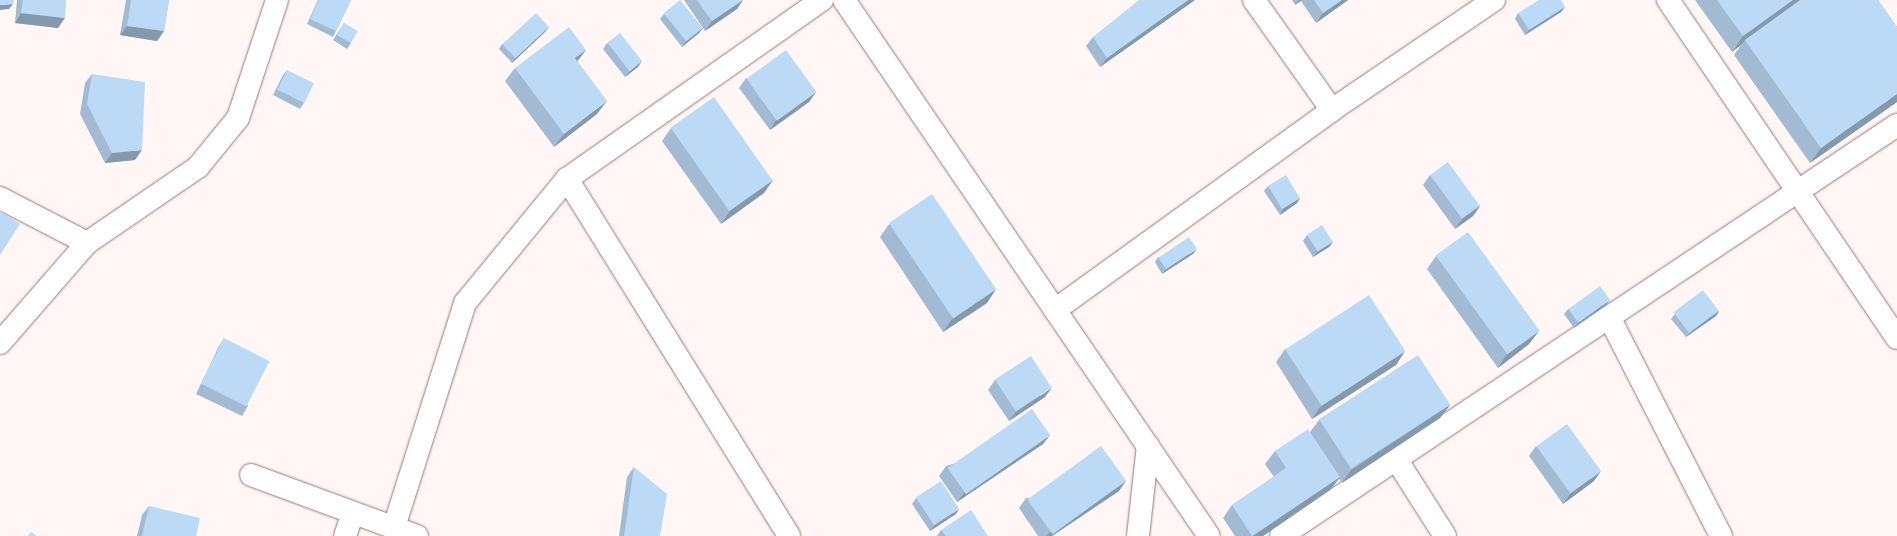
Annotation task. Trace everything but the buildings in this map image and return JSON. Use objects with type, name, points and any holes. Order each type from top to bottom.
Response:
[{"type":"street","points":[[0,344],[87,243],[198,167],[238,118],[278,0]]},
{"type":"street","points":[[394,527],[465,303],[567,179],[822,0]]},
{"type":"street","points":[[844,0],[1209,536]]},
{"type":"street","points":[[1254,0],[1332,110]]},
{"type":"street","points":[[1055,310],[1332,110],[1494,0]]},
{"type":"street","points":[[1668,0],[1897,338]]},
{"type":"street","points":[[1281,536],[1897,125]]},
{"type":"street","points":[[567,179],[789,536]]},
{"type":"street","points":[[0,198],[87,243]]},
{"type":"street","points":[[1609,317],[1721,536]]},
{"type":"street","points":[[1138,536],[1148,446]]},
{"type":"street","points":[[1396,459],[1446,536]]},
{"type":"street","points":[[251,475],[418,536]]},
{"type":"street","points":[[345,536],[353,513]]}]
